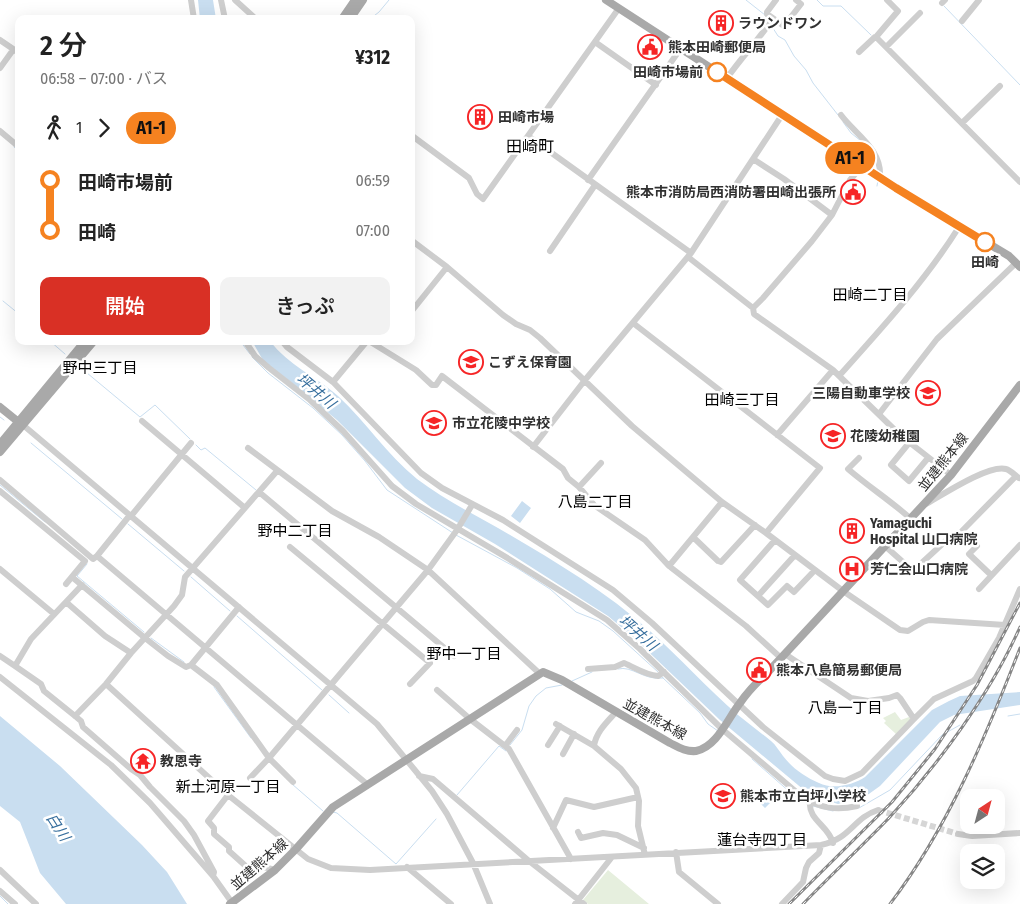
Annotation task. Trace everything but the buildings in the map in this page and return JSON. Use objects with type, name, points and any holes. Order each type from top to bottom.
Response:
[{"type":"main road","points":[[345,15],[355,0]]},
{"type":"main road","points":[[353,15],[364,0]]},
{"type":"main road","points":[[606,0],[862,166],[1009,256],[1018,265]]},
{"type":"main road","points":[[0,452],[82,345]]},
{"type":"main road","points":[[0,444],[90,345]]},
{"type":"main road","name":"並建熊本線","points":[[232,904],[275,870],[296,850],[332,807],[539,673],[543,672],[557,677],[687,751],[705,748],[723,728],[752,687],[951,475],[1020,385]]},
{"type":"main road","points":[[0,407],[21,423]]},
{"type":"street","points":[[192,0],[194,15]]},
{"type":"street","points":[[224,15],[222,1],[235,0],[252,15]]},
{"type":"street","points":[[776,0],[767,12],[773,19],[784,26],[801,4],[796,0]]},
{"type":"street","points":[[859,52],[876,37],[898,11],[887,0]]},
{"type":"street","points":[[962,21],[978,0]]},
{"type":"street","points":[[415,138],[469,178],[477,194],[483,199],[619,8]]},
{"type":"street","points":[[886,47],[920,13]]},
{"type":"street","points":[[727,78],[773,19]]},
{"type":"street","points":[[876,37],[1020,182]]},
{"type":"street","points":[[0,40],[15,50]]},
{"type":"street","points":[[596,42],[656,84]]},
{"type":"street","points":[[588,180],[682,48]]},
{"type":"street","points":[[0,68],[15,52]]},
{"type":"street","points":[[962,123],[1000,86]]},
{"type":"street","points":[[533,447],[585,380],[690,255],[782,115]]},
{"type":"street","points":[[841,115],[866,141],[878,160],[880,177]]},
{"type":"street","points":[[0,131],[15,144]]},
{"type":"street","points":[[528,136],[690,255],[752,308],[754,314],[833,370],[910,443],[951,475]]},
{"type":"street","points":[[753,159],[784,179],[832,215]]},
{"type":"street","points":[[752,308],[812,242],[832,215],[850,180],[862,166]]},
{"type":"street","points":[[550,251],[595,185]]},
{"type":"street","points":[[839,376],[910,295],[941,255],[959,227]]},
{"type":"street","points":[[415,243],[504,315],[540,338],[632,426],[722,502],[843,591],[904,631],[908,631],[929,620],[1005,625]]},
{"type":"street","points":[[879,414],[937,338],[1018,265]]},
{"type":"street","points":[[415,307],[447,267]]},
{"type":"street","points":[[633,323],[820,468],[766,533]]},
{"type":"street","points":[[248,345],[255,356],[268,368],[310,400],[343,431],[392,486],[416,504],[509,559],[606,620],[792,790],[821,807],[836,809],[857,806]]},
{"type":"street","points":[[285,345],[333,382],[420,473],[471,507],[503,520],[613,590],[646,617],[763,727],[812,767],[833,779],[845,781],[862,773],[934,699],[976,678],[1005,625],[1020,589]]},
{"type":"street","points":[[333,382],[365,345]]},
{"type":"street","points":[[375,345],[416,370],[432,385],[436,385],[442,376],[563,469],[568,478],[579,487],[594,505],[645,540],[669,566],[783,656],[851,698],[868,701],[897,695],[914,718]]},
{"type":"street","points":[[776,435],[833,370]]},
{"type":"street","points":[[142,421],[245,508]]},
{"type":"street","points":[[21,423],[377,724],[432,791],[447,814],[473,864],[490,904]]},
{"type":"street","points":[[0,491],[84,562],[90,562],[191,443]]},
{"type":"street","points":[[910,443],[891,465],[909,481],[928,458]]},
{"type":"street","points":[[248,448],[332,511],[379,537],[428,570],[539,673]]},
{"type":"street","points":[[859,458],[848,469],[870,488],[892,502],[910,519]]},
{"type":"street","points":[[579,487],[601,463]]},
{"type":"street","points":[[925,504],[984,472],[998,468],[1006,469],[1018,477],[962,531],[977,546],[969,554],[991,575]]},
{"type":"street","points":[[75,716],[166,616],[182,595],[185,577],[278,471]]},
{"type":"street","points":[[0,480],[206,648],[368,785]]},
{"type":"street","points":[[259,492],[397,606],[454,656]]},
{"type":"street","points":[[669,566],[722,502]]},
{"type":"street","points":[[250,778],[270,758],[428,570],[471,507]]},
{"type":"street","points":[[693,537],[718,561],[722,562],[755,525]]},
{"type":"street","points":[[885,546],[913,571],[952,535]]},
{"type":"street","points":[[775,540],[740,580],[768,605],[787,586],[794,592],[815,570]]},
{"type":"street","points":[[979,589],[1020,545]]},
{"type":"street","points":[[290,547],[430,663],[410,684]]},
{"type":"street","points":[[758,596],[795,555]]},
{"type":"street","points":[[66,584],[84,562]]},
{"type":"street","points":[[0,569],[54,614]]},
{"type":"street","points":[[72,577],[145,638],[186,667],[191,665],[239,607]]},
{"type":"street","points":[[15,666],[31,639],[82,585]]},
{"type":"street","points":[[66,602],[105,636],[130,654]]},
{"type":"street","points":[[1,658],[40,684],[44,691],[81,721],[83,727],[131,769],[140,774],[150,788],[184,821],[194,835],[214,872],[213,876]]},
{"type":"street","points":[[588,669],[615,667],[624,663],[651,675],[658,676],[664,672]]},
{"type":"street","points":[[191,665],[217,685],[270,758],[293,782]]},
{"type":"street","points":[[0,676],[111,765],[150,803],[213,876],[232,904]]},
{"type":"street","points":[[106,684],[228,795],[308,859],[331,868],[370,870],[821,845],[833,843],[848,832],[863,816],[878,810]]},
{"type":"street","points":[[437,690],[505,746],[517,762],[571,859]]},
{"type":"street","points":[[594,746],[595,739],[616,712]]},
{"type":"street","points":[[548,745],[558,725],[594,746],[630,779],[636,788],[638,796],[638,826],[645,855]]},
{"type":"street","points":[[505,746],[516,730]]},
{"type":"street","points":[[564,754],[574,734]]},
{"type":"street","points":[[419,776],[433,779],[579,903],[612,857]]},
{"type":"street","points":[[228,795],[208,821],[214,828],[214,834],[249,869],[264,866],[275,870]]},
{"type":"street","points":[[553,828],[566,800],[594,807],[638,796]]},
{"type":"street","points":[[810,802],[809,809],[812,815],[828,832],[833,843]]},
{"type":"street","points":[[578,832],[582,838],[603,833],[618,835],[644,848]]},
{"type":"street","points":[[958,834],[972,836],[1020,834]]},
{"type":"street","points":[[782,904],[804,882],[806,868],[809,862],[819,853],[821,845]]},
{"type":"street","points":[[676,852],[679,872],[718,904]]},
{"type":"street","points":[[407,868],[451,904]]},
{"type":"street","points":[[0,870],[36,904]]},
{"type":"street","points":[[0,891],[12,903]]},
{"type":"green space","points":[[895,712],[901,720],[909,717],[911,719],[896,734],[884,723],[886,721],[883,718]]},
{"type":"green space","points":[[608,870],[649,904],[588,904],[583,900]]},
{"type":"water","points":[[198,0],[213,0],[215,15],[200,15]]},
{"type":"water","name":"坪井川","points":[[254,345],[274,345],[285,357],[330,389],[348,406],[396,460],[417,479],[457,505],[557,563],[614,602],[661,641],[738,715],[773,743],[790,764],[814,781],[825,785],[837,786],[860,780],[932,710],[960,696],[1020,692],[1020,705],[954,715],[940,722],[880,786],[866,796],[838,804],[813,796],[720,720],[633,637],[608,616],[495,544],[432,508],[405,488],[337,420],[264,362]]},
{"type":"water","points":[[522,501],[531,508],[520,523],[511,516]]},
{"type":"water","name":"白川","points":[[0,716],[60,766],[142,845],[167,872],[187,904],[66,904],[40,873],[20,822],[0,806]]},
{"type":"water","points":[[771,788],[778,795],[765,808],[758,801]]},
{"type":"waterway","points":[[375,15],[389,0]]},
{"type":"waterway","points":[[746,0],[765,15],[769,21]]},
{"type":"waterway","points":[[817,0],[823,6],[841,6],[871,35]]},
{"type":"waterway","points":[[944,6],[1020,85]]},
{"type":"waterway","points":[[771,25],[778,36],[785,40],[813,83],[838,115]]},
{"type":"waterway","points":[[843,122],[851,133],[861,141]]},
{"type":"waterway","points":[[868,150],[875,161]]},
{"type":"waterway","points":[[877,186],[878,180]]},
{"type":"waterway","points":[[3,301],[15,311]]},
{"type":"waterway","points":[[55,345],[65,354]]},
{"type":"waterway","points":[[243,345],[250,354]]},
{"type":"waterway","name":"坪井川","points":[[252,357],[268,373],[313,408],[342,435],[387,490],[453,533]]},
{"type":"waterway","points":[[81,368],[140,417],[155,405],[190,439]]},
{"type":"waterway","points":[[0,417],[4,420]]},
{"type":"waterway","points":[[31,443],[122,519]]},
{"type":"waterway","points":[[196,445],[201,450],[205,448],[256,490]]},
{"type":"waterway","points":[[0,485],[45,522]]},
{"type":"waterway","points":[[128,524],[184,571]]},
{"type":"waterway","name":"坪井川","points":[[456,535],[517,568],[550,589],[576,612],[599,621],[613,631],[658,672]]},
{"type":"waterway","points":[[87,564],[77,576],[144,632]]},
{"type":"waterway","points":[[191,577],[230,611]]},
{"type":"waterway","points":[[237,616],[322,690]]},
{"type":"waterway","points":[[151,638],[184,662]]},
{"type":"waterway","points":[[618,669],[623,668],[650,677],[663,678]]},
{"type":"waterway","points":[[572,681],[592,672]]},
{"type":"waterway","points":[[662,677],[700,713],[708,724],[718,731]]},
{"type":"waterway","points":[[510,745],[522,730],[529,706],[536,696],[546,688],[562,685]]},
{"type":"waterway","points":[[214,687],[251,738]]},
{"type":"waterway","points":[[329,695],[349,713]]},
{"type":"waterway","points":[[1008,716],[1020,714]]},
{"type":"waterway","points":[[859,808],[890,790],[942,735],[960,725]]},
{"type":"waterway","points":[[457,795],[499,746],[506,751]]},
{"type":"waterway","points":[[752,759],[791,793],[807,804]]},
{"type":"waterway","points":[[292,784],[323,811]]},
{"type":"waterway","points":[[813,806],[833,811]]},
{"type":"waterway","points":[[333,812],[337,813],[396,864],[436,819]]},
{"type":"waterway","points":[[0,896],[8,904]]},
{"type":"tunnel","points":[[878,810],[958,834]]},
{"type":"railway","points":[[789,904],[892,802],[935,749],[977,685],[1020,603]]},
{"type":"railway","points":[[803,904],[889,818],[926,775],[979,702],[1020,627]]},
{"type":"railway","points":[[890,904],[911,875],[948,813],[994,714],[1020,648]]},
{"type":"bus line","name":"A1-1","points":[[717,72],[896,188],[985,242]]},
{"type":"place","name":"ラウンドワン","points":[[721,23]]},
{"type":"place","name":"熊本田崎郵便局","points":[[650,47]]},
{"type":"place","name":"田崎市場前","points":[[717,72]]},
{"type":"place","name":"田崎市場","points":[[480,117]]},
{"type":"place","name":"熊本市消防局西消防署田崎出張所","points":[[853,192]]},
{"type":"place","name":"田崎","points":[[985,242]]},
{"type":"place","name":"こずえ保育園","points":[[471,362]]},
{"type":"place","name":"三陽自動車学校","points":[[928,393]]},
{"type":"place","name":"市立花陵中学校","points":[[434,423]]},
{"type":"place","name":"花陵幼稚園","points":[[833,436]]},
{"type":"place","name":"Yamaguchi Hospital 山口病院","points":[[852,531]]},
{"type":"place","name":"芳仁会山口病院","points":[[852,569]]},
{"type":"place","name":"熊本八島簡易郵便局","points":[[759,670]]},
{"type":"place","name":"教恩寺","points":[[143,761]]},
{"type":"place","name":"熊本市立白坪小学校","points":[[723,796]]},
{"type":"district","name":"田崎町","points":[[530,146]]},
{"type":"district","name":"田崎二丁目","points":[[870,295]]},
{"type":"district","name":"野中三丁目","points":[[100,368]]},
{"type":"district","name":"田崎三丁目","points":[[742,400]]},
{"type":"district","name":"八島二丁目","points":[[595,502]]},
{"type":"district","name":"野中二丁目","points":[[295,531]]},
{"type":"district","name":"野中一丁目","points":[[464,654]]},
{"type":"district","name":"八島一丁目","points":[[845,708]]},
{"type":"district","name":"新土河原一丁目","points":[[228,787]]},
{"type":"district","name":"蓮台寺四丁目","points":[[762,840]]}]
